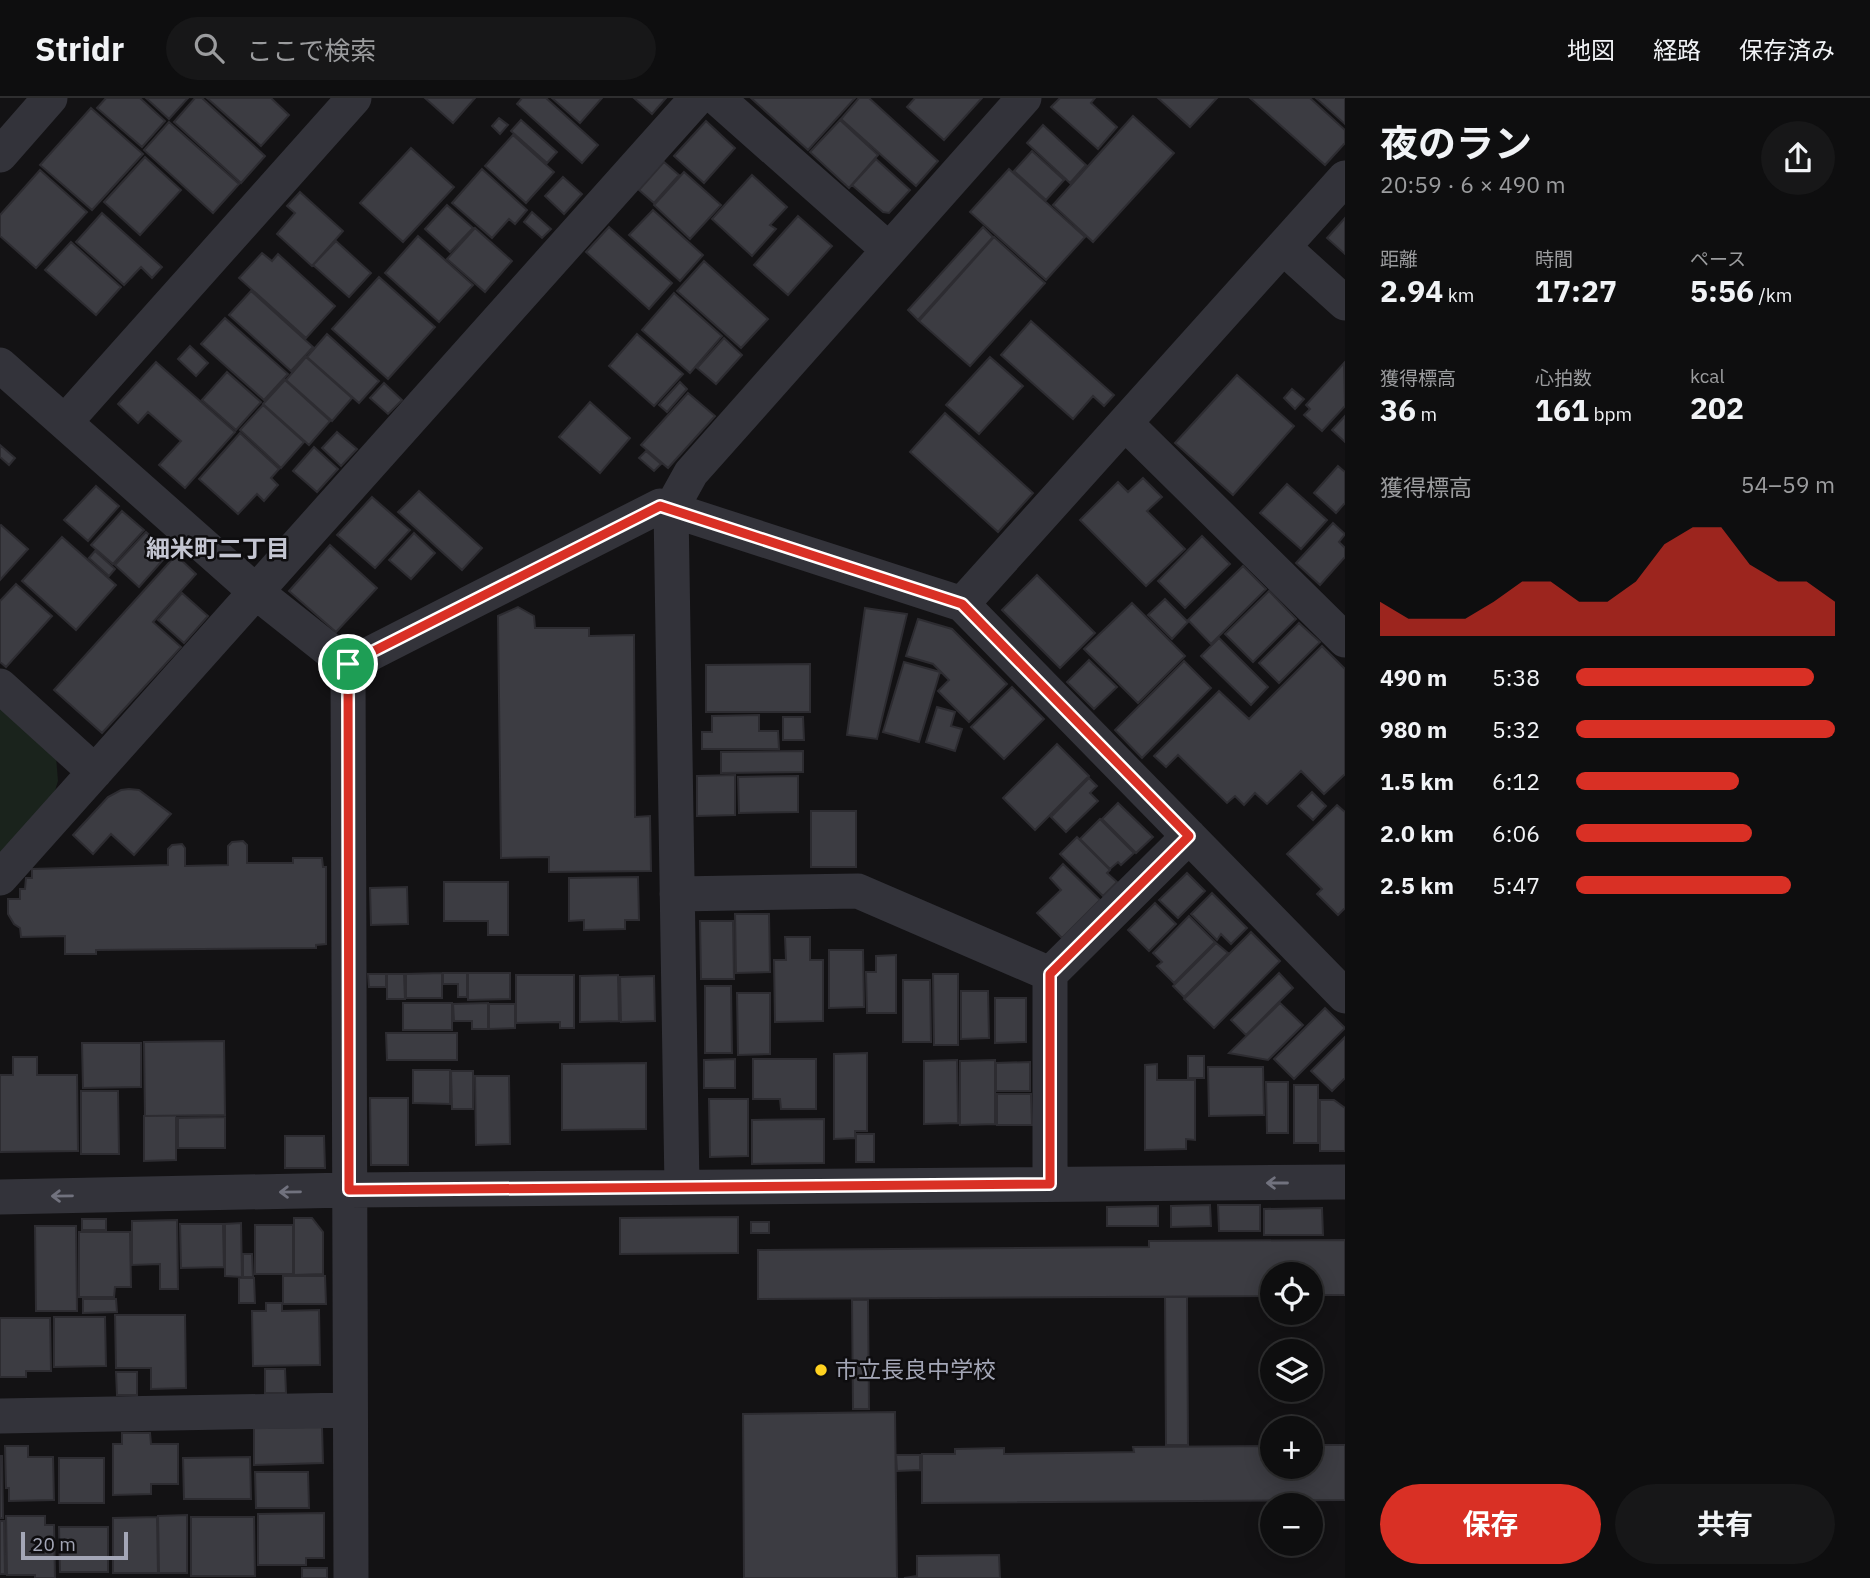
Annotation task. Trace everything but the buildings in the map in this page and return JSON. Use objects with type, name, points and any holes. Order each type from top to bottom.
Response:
[{"type":"street","points":[[0,155],[50,98]]},
{"type":"street","points":[[65,422],[354,98]]},
{"type":"street","points":[[0,878],[698,98]]},
{"type":"street","points":[[717,98],[889,250]]},
{"type":"street","points":[[682,1187],[671,509],[691,473],[1024,98]]},
{"type":"street","points":[[962,604],[1345,178]]},
{"type":"street","points":[[1283,247],[1345,303]]},
{"type":"street","points":[[0,365],[256,592],[348,664]]},
{"type":"street","points":[[1125,423],[1345,640]]},
{"type":"street","points":[[348,664],[660,506],[962,604],[1345,996]]},
{"type":"street","points":[[348,664],[351,1578]]},
{"type":"street","points":[[0,686],[95,772]]},
{"type":"street","points":[[1050,1184],[1050,974],[1189,836]]},
{"type":"street","points":[[677,894],[858,891],[1050,974]]},
{"type":"street","points":[[0,1198],[349,1190],[1345,1182]]},
{"type":"street","points":[[0,1416],[350,1410]]},
{"type":"shaded area","points":[[0,700],[56,756],[58,781],[54,794],[0,856]]},
{"type":"place","name":"市立長良中学校","points":[[821,1370]]},
{"type":"district","name":"細米町二丁目","points":[[218,549]]},
{"type":"route","points":[[660,506],[962,604],[1189,836],[1050,974],[1050,1184],[349,1190],[348,664],[660,506]]}]
